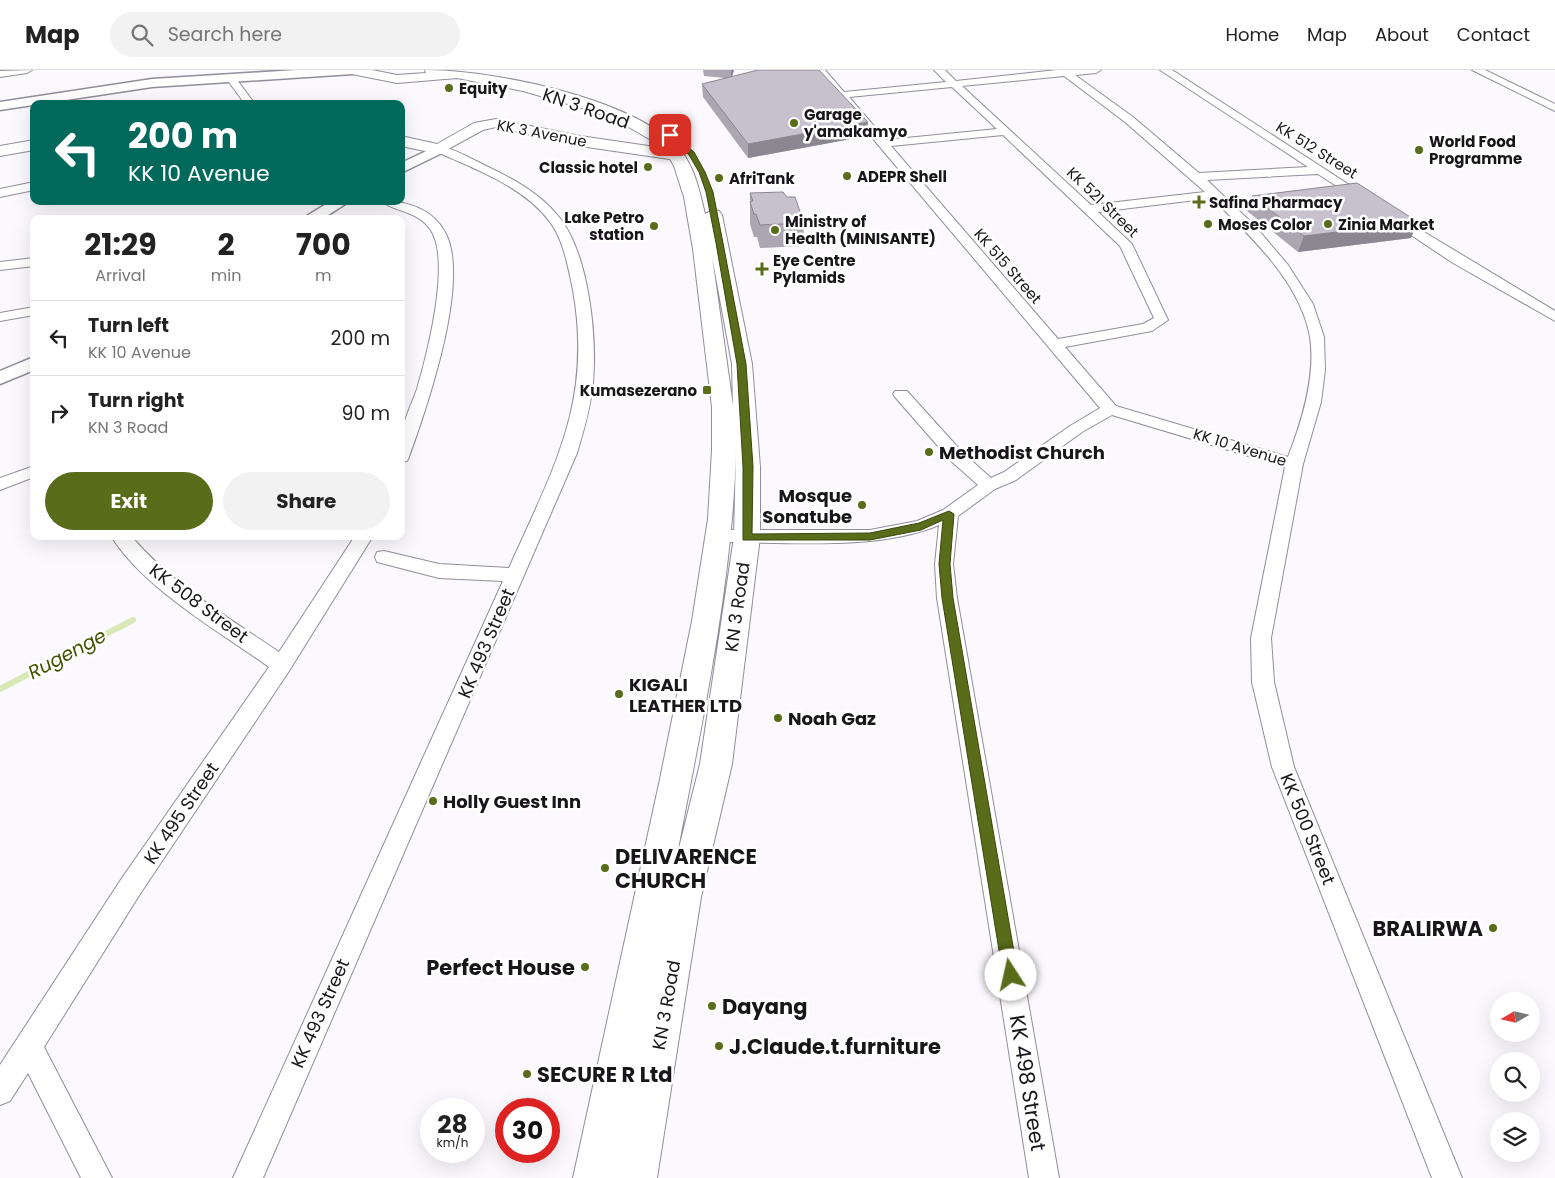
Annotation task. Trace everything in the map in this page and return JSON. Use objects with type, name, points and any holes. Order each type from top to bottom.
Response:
[{"type":"main road","points":[[353,70],[397,79],[441,76],[492,76]]},
{"type":"main road","points":[[380,70],[404,74],[433,71],[492,76]]},
{"type":"main road","name":"KN 3 Road","points":[[492,76],[602,110],[633,122],[676,147],[685,170],[692,201],[716,350],[733,537],[716,764],[684,897],[636,1178]]},
{"type":"main road","name":"KK 3 Avenue","points":[[439,149],[479,126],[496,122],[580,141],[634,150],[676,147]]},
{"type":"main road","points":[[405,142],[439,149]]},
{"type":"main road","points":[[0,151],[30,146]]},
{"type":"main road","name":"KN 3 Road","points":[[594,1178],[661,856],[733,537]]},
{"type":"street","points":[[0,74],[27,70]]},
{"type":"street","points":[[40,100],[152,83],[353,70]]},
{"type":"street","name":"KK 515 Street","points":[[820,70],[1110,409]]},
{"type":"street","name":"KK 521 Street","points":[[938,70],[954,83],[1003,132],[1090,209],[1130,250],[1161,320],[1147,328],[1054,344]]},
{"type":"street","points":[[842,95],[1096,70]]},
{"type":"street","name":"KK 512 Street","points":[[1165,70],[1458,260],[1555,317]]},
{"type":"street","points":[[1477,70],[1555,108]]},
{"type":"street","name":"KK 10 Avenue","points":[[1064,72],[1196,177],[1216,194],[1252,231],[1296,285],[1312,319],[1317,337],[1317,367],[1313,398],[1304,436],[1294,464],[1110,409]]},
{"type":"street","points":[[231,78],[247,100]]},
{"type":"street","points":[[0,106],[30,101]]},
{"type":"street","points":[[882,144],[1003,132]]},
{"type":"street","name":"KK 3 Avenue","points":[[405,168],[439,149]]},
{"type":"street","name":"KK 493 Street","points":[[248,1178],[569,453],[580,415],[585,381],[585,337],[579,293],[567,240],[554,218],[535,200],[505,180],[439,149]]},
{"type":"street","points":[[1196,177],[1318,170]]},
{"type":"street","points":[[0,193],[30,187]]},
{"type":"street","points":[[1090,209],[1216,194]]},
{"type":"street","points":[[317,215],[336,205]]},
{"type":"street","points":[[402,205],[432,222],[439,231],[445,260],[444,299],[432,369],[405,446]]},
{"type":"street","points":[[0,266],[30,262]]},
{"type":"street","points":[[0,317],[30,312]]},
{"type":"street","points":[[0,378],[30,365]]},
{"type":"street","points":[[901,394],[957,457],[989,485]]},
{"type":"street","points":[[733,537],[870,536],[921,526],[949,514],[989,485],[1010,476],[1076,429],[1110,409]]},
{"type":"street","name":"KK 500 Street","points":[[1294,464],[1261,638],[1263,682],[1283,767],[1446,1178]]},
{"type":"street","points":[[0,484],[30,473]]},
{"type":"street","name":"KK 498 Street","points":[[949,514],[944,564],[947,598],[1044,1178]]},
{"type":"street","name":"KK 508 Street","points":[[123,540],[139,558],[191,601],[282,665]]},
{"type":"street","name":"KK 495 Street","points":[[0,1090],[130,886],[282,665],[361,540]]},
{"type":"street","points":[[384,557],[439,571],[515,575]]},
{"type":"street","points":[[29,1046],[97,1178]]},
{"type":"building","name":"Garage y'amakamyo","points":[[758,70],[819,70],[868,122],[748,144],[702,84]]},
{"type":"building","points":[[1357,183],[1418,222],[1304,236],[1252,196]]},
{"type":"building","points":[[783,192],[787,197],[795,197],[804,223],[760,225],[750,202],[753,201],[750,193]]},
{"type":"waterway","name":"Rugenge","points":[[0,689],[133,620]]},
{"type":"place","name":"Equity","points":[[449,88]]},
{"type":"place","name":"Garage y'amakamyo","points":[[794,123]]},
{"type":"place","name":"World Food Programme","points":[[1419,150]]},
{"type":"place","name":"Classic hotel","points":[[648,167]]},
{"type":"place","name":"ADEPR Shell","points":[[847,176]]},
{"type":"place","name":"AfriTank","points":[[719,178]]},
{"type":"place","name":"Safina Pharmacy","points":[[1199,202]]},
{"type":"place","name":"Moses Color","points":[[1208,224]]},
{"type":"place","name":"Zinia Market","points":[[1328,224]]},
{"type":"place","name":"Lake Petro station","points":[[654,226]]},
{"type":"place","name":"Ministry of Health (MINISANTE)","points":[[775,230]]},
{"type":"place","name":"Eye Centre Pylamids","points":[[762,269]]},
{"type":"place","name":"Kumasezerano","points":[[707,390]]},
{"type":"place","name":"Methodist Church","points":[[929,452]]},
{"type":"place","name":"Mosque Sonatube","points":[[862,505]]},
{"type":"place","name":"KIGALI LEATHER LTD","points":[[619,694]]},
{"type":"place","name":"Noah Gaz","points":[[778,718]]},
{"type":"place","name":"Holly Guest Inn","points":[[433,801]]},
{"type":"place","name":"DELIVARENCE CHURCH","points":[[605,868]]},
{"type":"place","name":"BRALIRWA","points":[[1493,928]]},
{"type":"place","name":"Perfect House","points":[[585,967]]},
{"type":"place","name":"Dayang","points":[[712,1006]]},
{"type":"place","name":"J.Claude.t.furniture","points":[[719,1046]]},
{"type":"place","name":"SECURE R Ltd","points":[[527,1074]]},
{"type":"route","points":[[670,135],[692,154],[702,172],[710,192],[720,243],[742,364],[748,467],[747,538],[870,536],[921,526],[949,514],[944,564],[947,598],[1011,975]]}]
